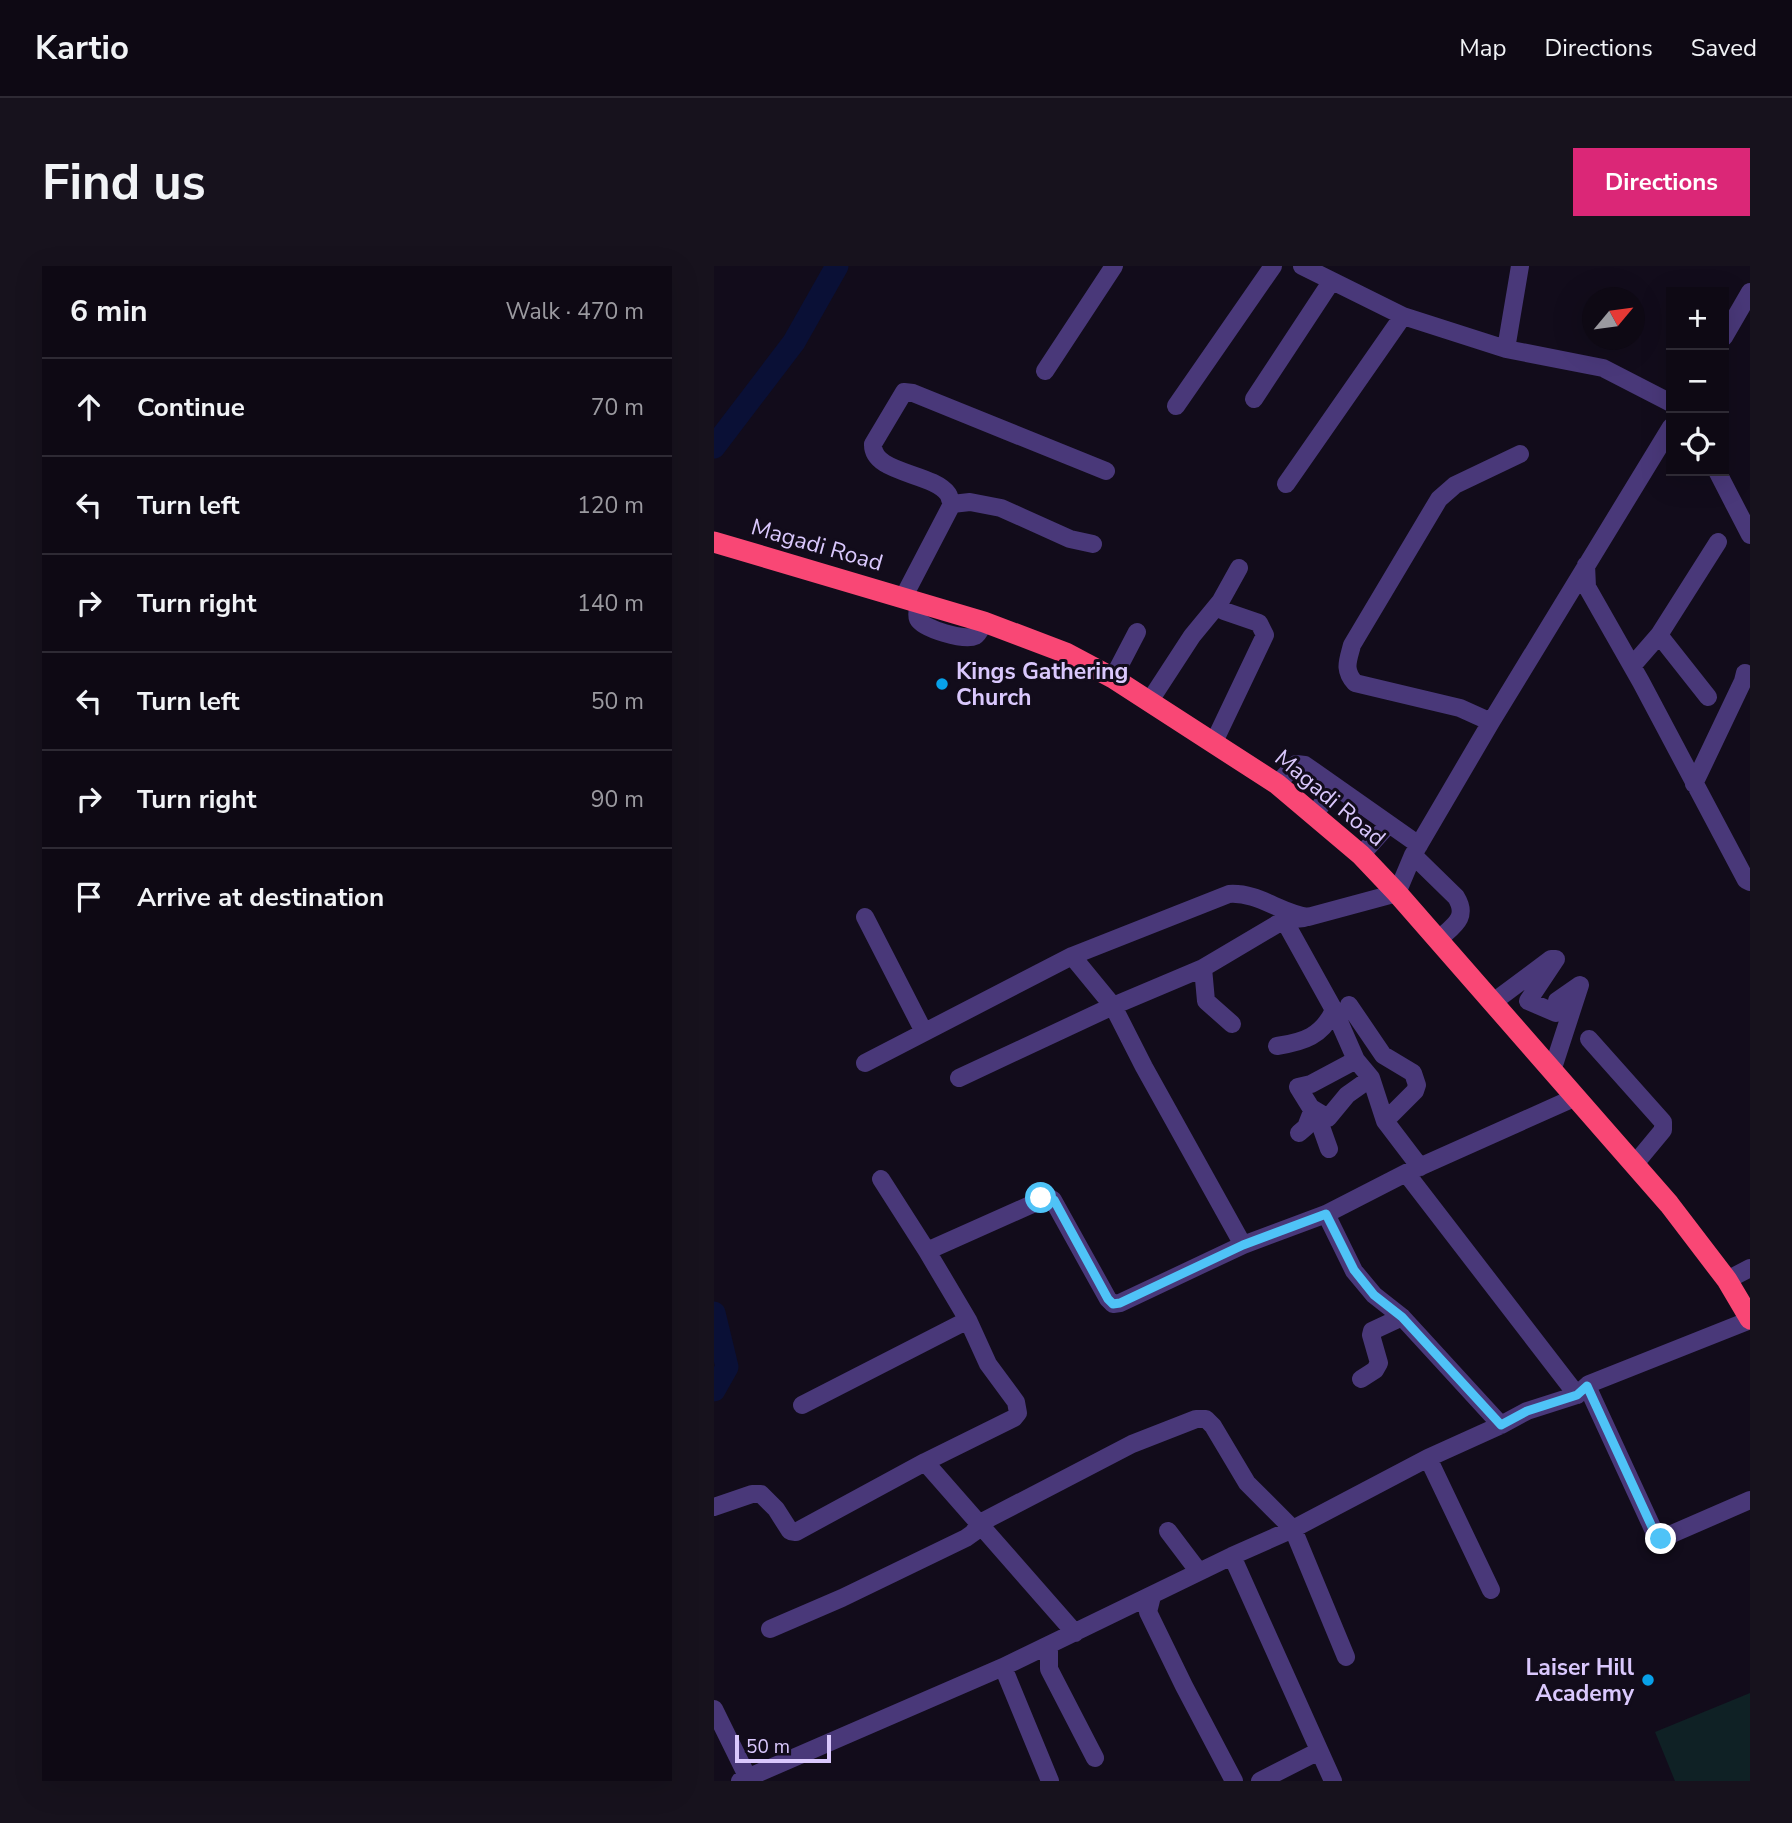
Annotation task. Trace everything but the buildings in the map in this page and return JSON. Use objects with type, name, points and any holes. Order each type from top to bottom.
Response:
[{"type":"highway","name":"Magadi Road","points":[[714,542],[984,622],[1066,653],[1113,678],[1277,784],[1361,855],[1397,893],[1669,1205],[1727,1280],[1750,1319]]},
{"type":"street","points":[[1045,371],[1114,266]]},
{"type":"street","points":[[1176,406],[1273,266]]},
{"type":"street","points":[[1302,266],[1403,316],[1506,349],[1603,368],[1666,400]]},
{"type":"street","points":[[1506,349],[1520,266]]},
{"type":"street","points":[[1254,399],[1331,282]]},
{"type":"street","points":[[1729,328],[1750,292]]},
{"type":"street","points":[[1286,484],[1403,316]]},
{"type":"street","points":[[911,600],[951,504],[947,493],[935,484],[878,461],[873,451],[873,444],[906,391],[1106,471]]},
{"type":"street","points":[[959,1078],[1113,1006],[1203,968],[1284,920],[1326,914],[1397,893],[1416,850],[1491,722],[1666,435]]},
{"type":"street","points":[[1491,722],[1460,708],[1355,683],[1347,674],[1347,665],[1352,645],[1439,499],[1454,485],[1520,454]]},
{"type":"street","points":[[1720,476],[1750,535]]},
{"type":"street","points":[[951,504],[970,502],[1001,508],[1070,539],[1093,544]]},
{"type":"street","points":[[1632,666],[1659,635],[1718,542]]},
{"type":"street","points":[[1586,565],[1587,587],[1746,880],[1750,882]]},
{"type":"street","points":[[1149,702],[1192,636],[1220,602],[1239,568]]},
{"type":"street","points":[[1214,742],[1265,635],[1259,623],[1224,611],[1220,602]]},
{"type":"street","points":[[1113,678],[1137,632]]},
{"type":"street","points":[[1659,635],[1708,697]]},
{"type":"street","points":[[1694,784],[1745,673]]},
{"type":"street","points":[[1277,784],[1296,764],[1300,764],[1389,824],[1416,850],[1461,905],[1459,920],[1438,940]]},
{"type":"street","points":[[1314,815],[1335,786]]},
{"type":"street","points":[[1361,855],[1389,824]]},
{"type":"street","points":[[865,1063],[1072,956],[1229,894],[1242,893],[1297,916],[1308,917]]},
{"type":"street","points":[[865,917],[924,1032]]},
{"type":"street","points":[[1284,920],[1341,1007],[1383,1055],[1413,1073],[1417,1085],[1415,1091],[1385,1121]]},
{"type":"street","points":[[1072,956],[1113,1006],[1243,1245]]},
{"type":"street","points":[[1492,1003],[1551,959],[1556,959],[1528,1002],[1556,1013],[1557,1001],[1580,985],[1552,1071]]},
{"type":"street","points":[[1203,968],[1206,1001],[1232,1024]]},
{"type":"street","points":[[1276,1046],[1307,1040],[1327,1025],[1341,1007]]},
{"type":"street","points":[[1341,1007],[1385,1121],[1413,1170],[1582,1390],[1658,1540],[1750,1500]]},
{"type":"street","points":[[1588,1039],[1663,1122],[1663,1130],[1634,1165]]},
{"type":"street","points":[[1313,1109],[1328,1118],[1348,1096],[1365,1070],[1383,1055]]},
{"type":"street","points":[[1329,1149],[1313,1109],[1298,1087],[1365,1070]]},
{"type":"street","points":[[927,1251],[1048,1197],[1054,1200],[1108,1299],[1113,1304],[1120,1303],[1243,1245],[1326,1214],[1413,1170],[1576,1097]]},
{"type":"street","points":[[1300,1133],[1306,1127],[1313,1109]]},
{"type":"street","points":[[714,1507],[752,1494],[761,1494],[776,1508],[793,1533],[1014,1418],[1018,1413],[1016,1402],[988,1364],[968,1320],[881,1179]]},
{"type":"street","points":[[1326,1214],[1354,1270],[1374,1295],[1402,1317],[1501,1425]]},
{"type":"street","points":[[1727,1280],[1750,1268]]},
{"type":"street","points":[[1361,1378],[1375,1370],[1379,1363],[1372,1331],[1402,1317]]},
{"type":"street","points":[[714,1709],[744,1779],[1003,1667],[1293,1529],[1428,1458],[1527,1411],[1750,1319]]},
{"type":"street","points":[[802,1405],[968,1320]]},
{"type":"street","points":[[770,1629],[842,1598],[966,1538],[980,1523],[1132,1444],[1196,1419],[1206,1419],[1213,1426],[1247,1483],[1293,1529],[1346,1657]]},
{"type":"street","points":[[1428,1458],[1491,1590]]},
{"type":"street","points":[[925,1462],[1075,1633]]},
{"type":"street","points":[[1168,1531],[1199,1572]]},
{"type":"street","points":[[1232,1556],[1333,1781]]},
{"type":"street","points":[[1152,1596],[1148,1612],[1234,1781]]},
{"type":"street","points":[[1049,1645],[1049,1669],[1095,1758]]},
{"type":"street","points":[[1003,1667],[1050,1781]]},
{"type":"street","points":[[1260,1781],[1319,1751]]},
{"type":"shaded area","points":[[1750,1693],[1750,1781],[1675,1781],[1655,1732]]},
{"type":"waterway","points":[[714,447],[794,342],[837,266]]},
{"type":"waterway","points":[[714,1313],[727,1367],[714,1390]]},
{"type":"place","name":"Kings Gathering Church","points":[[942,684]]},
{"type":"place","name":"Laiser Hill Academy","points":[[1648,1680]]},
{"type":"route","points":[[1041,1198],[1054,1200],[1113,1304],[1243,1245],[1326,1214],[1354,1270],[1374,1295],[1402,1317],[1501,1425],[1527,1411],[1577,1395],[1587,1386],[1658,1540],[1661,1539]]}]
